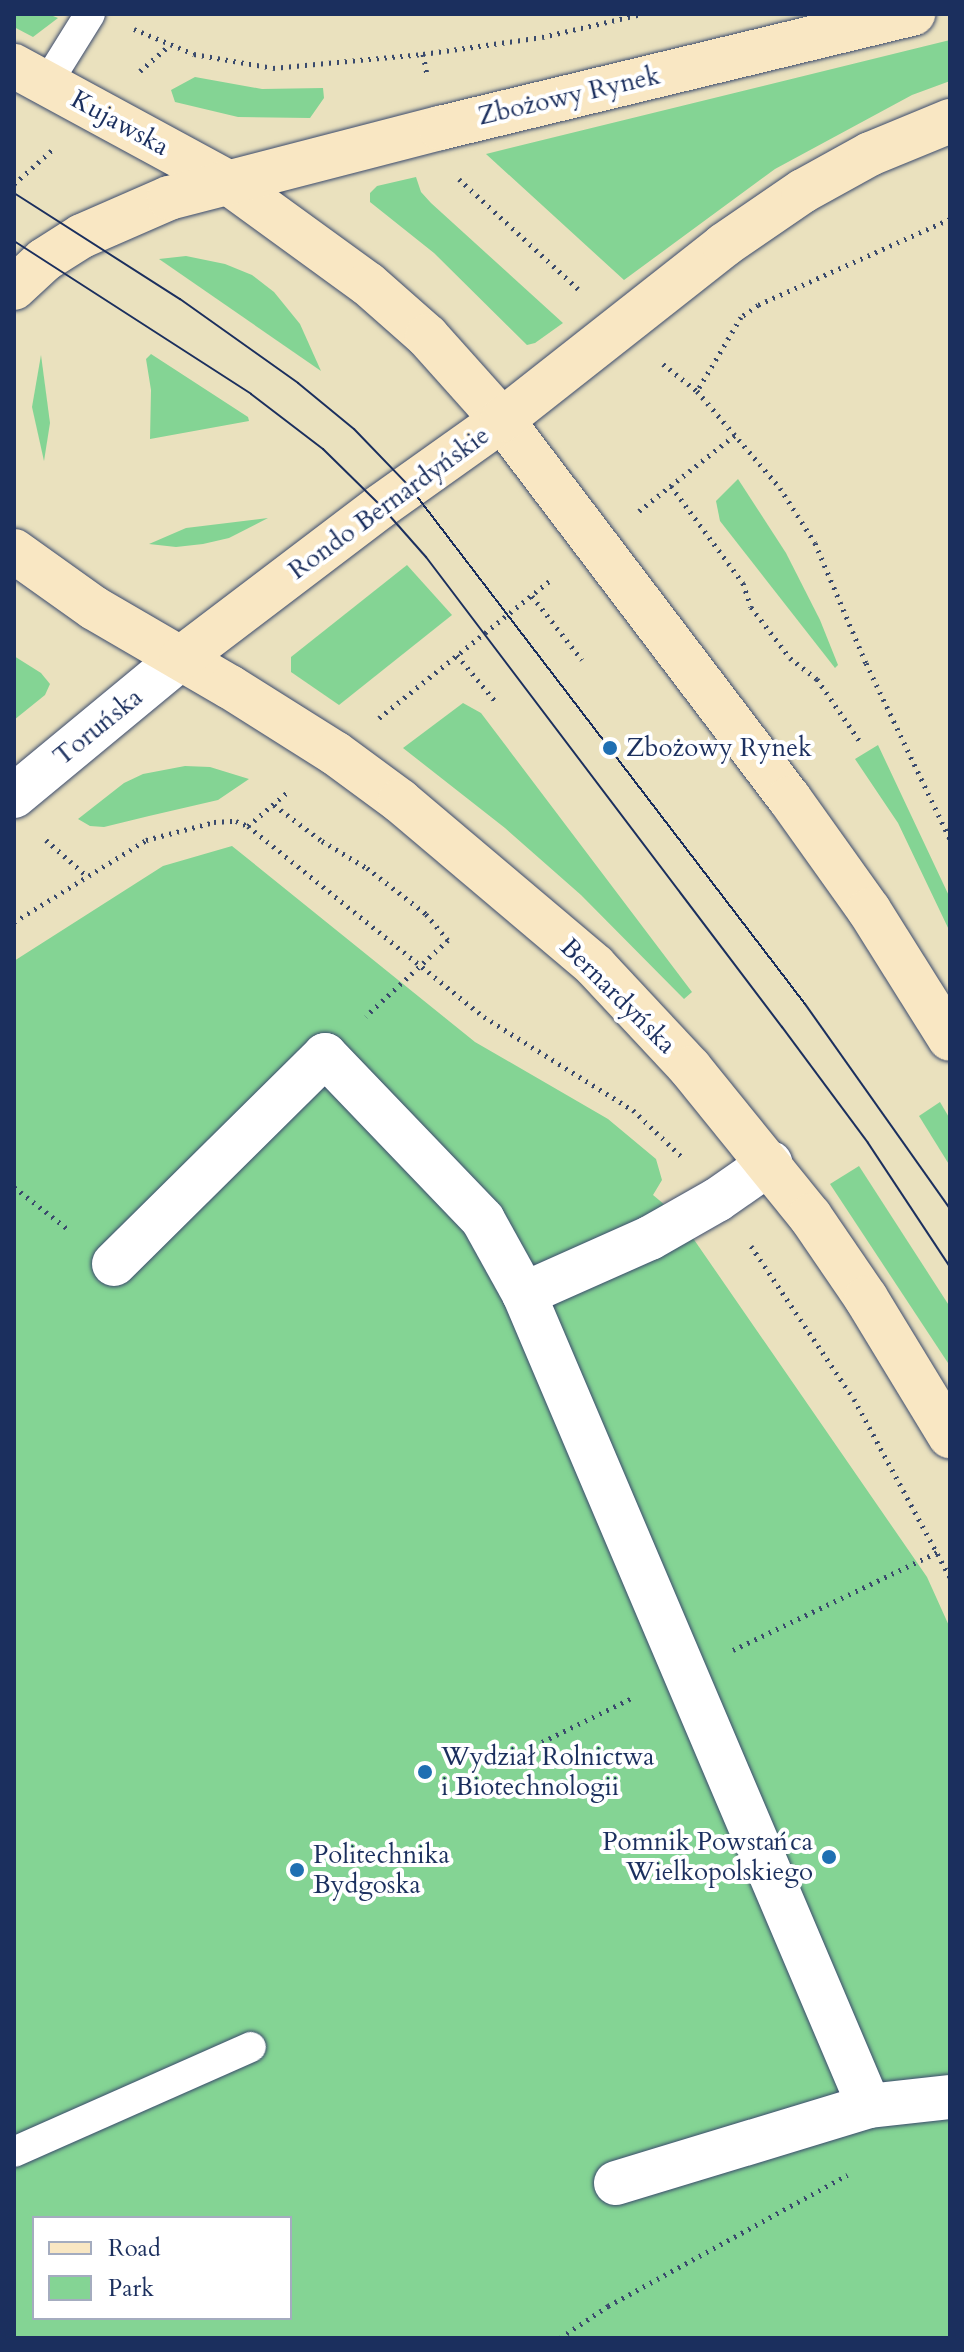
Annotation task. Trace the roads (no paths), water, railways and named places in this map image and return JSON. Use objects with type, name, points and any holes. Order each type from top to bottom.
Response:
[{"type":"main road","name":"Zbożowy Rynek","points":[[226,181],[913,14]]},
{"type":"main road","name":"Kujawska","points":[[30,74],[226,181]]},
{"type":"main road","points":[[950,121],[889,144],[803,191],[724,245],[502,420],[798,810],[869,910],[950,1039]]},
{"type":"main road","points":[[14,288],[64,246],[108,222],[226,181]]},
{"type":"main road","name":"Rondo Bernardyńskie","points":[[181,658],[381,506],[502,420],[427,336],[368,284],[226,181]]},
{"type":"main road","points":[[14,551],[94,608],[181,658]]},
{"type":"main road","name":"Bernardyńska","points":[[181,658],[335,753],[400,801],[583,957],[690,1068],[770,1163],[866,1298],[950,1436]]},
{"type":"street","name":"Toruńska","points":[[14,796],[181,658]]},
{"type":"street","points":[[114,1264],[325,1055],[483,1220],[524,1294],[869,2106]]},
{"type":"street","points":[[524,1294],[650,1238],[717,1200],[770,1163]]},
{"type":"street","points":[[616,2183],[869,2106],[950,2097]]},
{"type":"lane","points":[[30,74],[90,14]]},
{"type":"lane","points":[[14,2152],[251,2047]]},
{"type":"tram line","points":[[14,193],[180,299],[298,383],[354,429],[409,486],[805,1004],[950,1209]]},
{"type":"tram line","points":[[14,241],[251,394],[323,449],[381,506],[426,557],[782,1027],[868,1143],[950,1267]]},
{"type":"place","name":"Zbożowy Rynek","points":[[610,748]]},
{"type":"place","name":"Wydział Rolnictwa i Biotechnologii","points":[[425,1772]]},
{"type":"place","name":"Pomnik Powstańca Wielkopolskiego","points":[[829,1857]]},
{"type":"place","name":"Politechnika Bydgoska","points":[[297,1870]]}]
